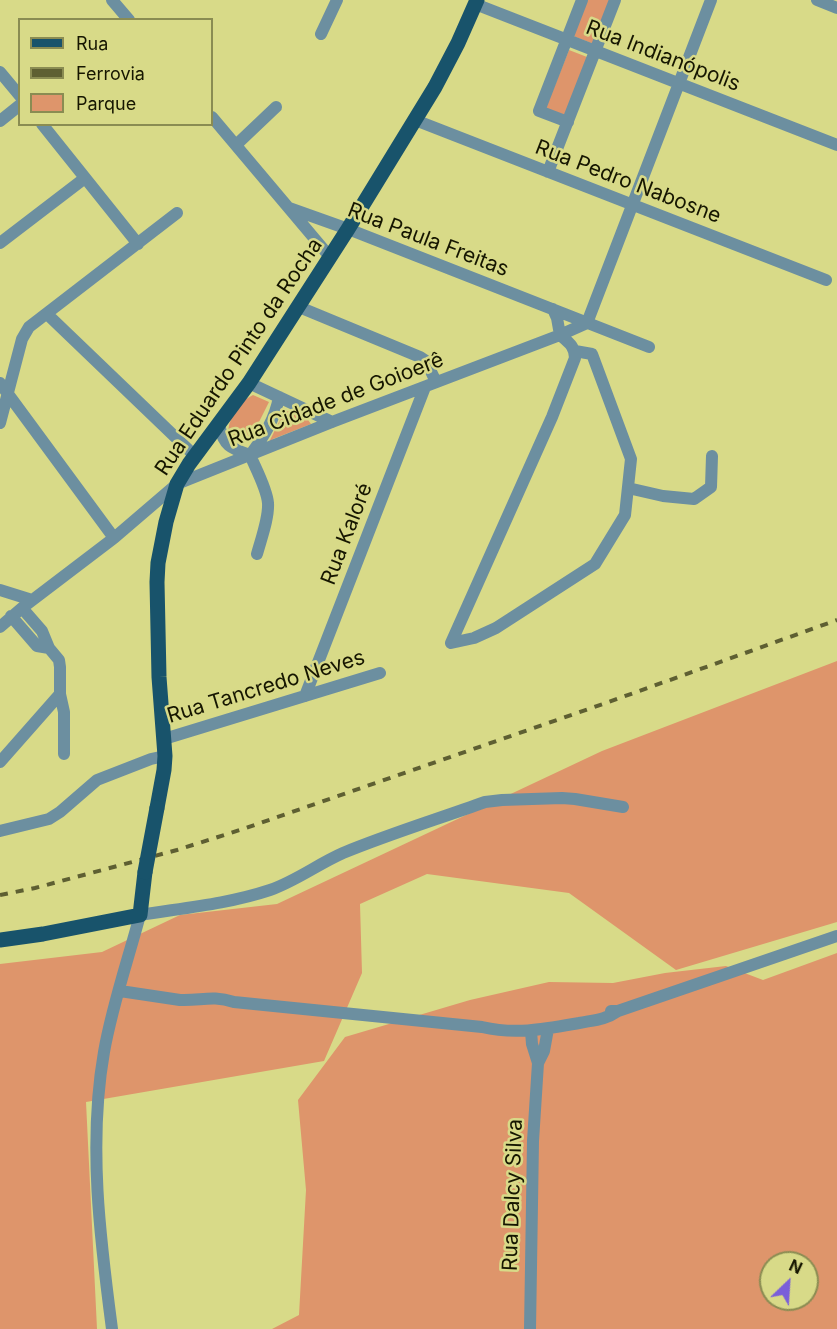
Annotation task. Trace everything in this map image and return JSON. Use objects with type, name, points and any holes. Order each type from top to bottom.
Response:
[{"type":"main road","name":"Rua Eduardo Pinto da Rocha","points":[[140,915],[145,872],[164,770],[157,582],[161,542],[170,502],[177,484],[249,383],[299,307],[415,120],[447,66],[476,2]]},
{"type":"main road","points":[[0,940],[140,915]]},
{"type":"street","points":[[112,0],[127,18]]},
{"type":"street","points":[[321,33],[337,0]]},
{"type":"street","points":[[568,122],[539,111],[582,0]]},
{"type":"street","points":[[548,172],[615,0]]},
{"type":"street","points":[[587,322],[711,0]]},
{"type":"street","points":[[817,0],[837,8]]},
{"type":"street","name":"Rua Indianópolis","points":[[476,2],[567,40],[837,145]]},
{"type":"street","points":[[0,72],[18,94]]},
{"type":"street","points":[[0,121],[18,107]]},
{"type":"street","points":[[236,145],[276,107]]},
{"type":"street","points":[[213,118],[330,257]]},
{"type":"street","name":"Rua Pedro Nabosne","points":[[415,120],[826,280]]},
{"type":"street","points":[[44,126],[138,244]]},
{"type":"street","points":[[0,243],[85,178]]},
{"type":"street","name":"Rua Paula Freitas","points":[[289,208],[649,347]]},
{"type":"street","points":[[0,423],[4,388],[22,339],[29,327],[177,213]]},
{"type":"street","points":[[299,307],[420,357],[426,361],[430,385]]},
{"type":"street","points":[[553,309],[560,335],[572,346],[575,358],[552,417],[450,644],[474,638],[496,628],[595,564],[625,515],[632,459],[592,354],[575,351]]},
{"type":"street","points":[[47,314],[195,456]]},
{"type":"street","name":"Rua Cidade de Goioerê","points":[[0,627],[11,616],[114,538],[177,484],[560,335],[587,322]]},
{"type":"street","points":[[249,383],[332,422]]},
{"type":"street","name":"Rua Kaloré","points":[[305,696],[430,385]]},
{"type":"street","points":[[4,388],[114,538]]},
{"type":"street","points":[[250,455],[275,415],[279,397]]},
{"type":"street","points":[[219,425],[221,436],[226,444],[250,455],[266,493],[267,512],[257,554]]},
{"type":"street","points":[[628,488],[693,500],[711,487],[712,456]]},
{"type":"street","points":[[0,590],[27,604],[49,648],[59,660],[60,694],[64,712],[64,754]]},
{"type":"street","points":[[11,616],[37,646],[49,648]]},
{"type":"street","name":"Rua Tancredo Neves","points":[[164,739],[380,673]]},
{"type":"street","points":[[0,762],[60,694]]},
{"type":"street","points":[[0,831],[49,819],[97,780],[151,759],[165,756]]},
{"type":"street","points":[[112,1329],[101,1241],[96,1168],[97,1114],[104,1053],[140,915],[218,903],[271,890],[341,854],[485,802],[562,798],[623,807]]},
{"type":"street","points":[[120,991],[156,996],[180,993],[221,1005],[234,1002],[482,1027],[502,1024],[518,1030],[531,1031],[582,1022],[600,1014],[618,1011],[837,936]]},
{"type":"street","name":"Rua Dalcy Silva","points":[[538,1063],[544,1051],[548,1029]]},
{"type":"street","name":"Rua Dalcy Silva","points":[[530,1329],[531,1186],[538,1063],[532,1044],[531,1031]]},
{"type":"green space","points":[[587,0],[611,0],[594,44],[573,36]]},
{"type":"green space","points":[[569,50],[587,57],[564,118],[545,110]]},
{"type":"green space","points":[[253,395],[269,402],[249,442],[239,442],[229,435],[228,429],[241,403]]},
{"type":"green space","points":[[285,410],[308,420],[311,424],[269,442]]},
{"type":"green space","points":[[837,661],[837,922],[676,970],[569,893],[427,874],[360,904],[362,973],[324,1061],[86,1102],[97,1329],[0,1329],[0,964],[102,952],[180,915],[277,904],[602,751]]},
{"type":"green space","points":[[837,953],[837,1329],[272,1329],[299,1315],[306,1190],[298,1100],[345,1037],[470,1000],[549,982],[613,983],[665,973],[726,966],[763,980]]},
{"type":"railway","points":[[0,895],[35,888],[177,850],[243,829],[837,620]]}]
